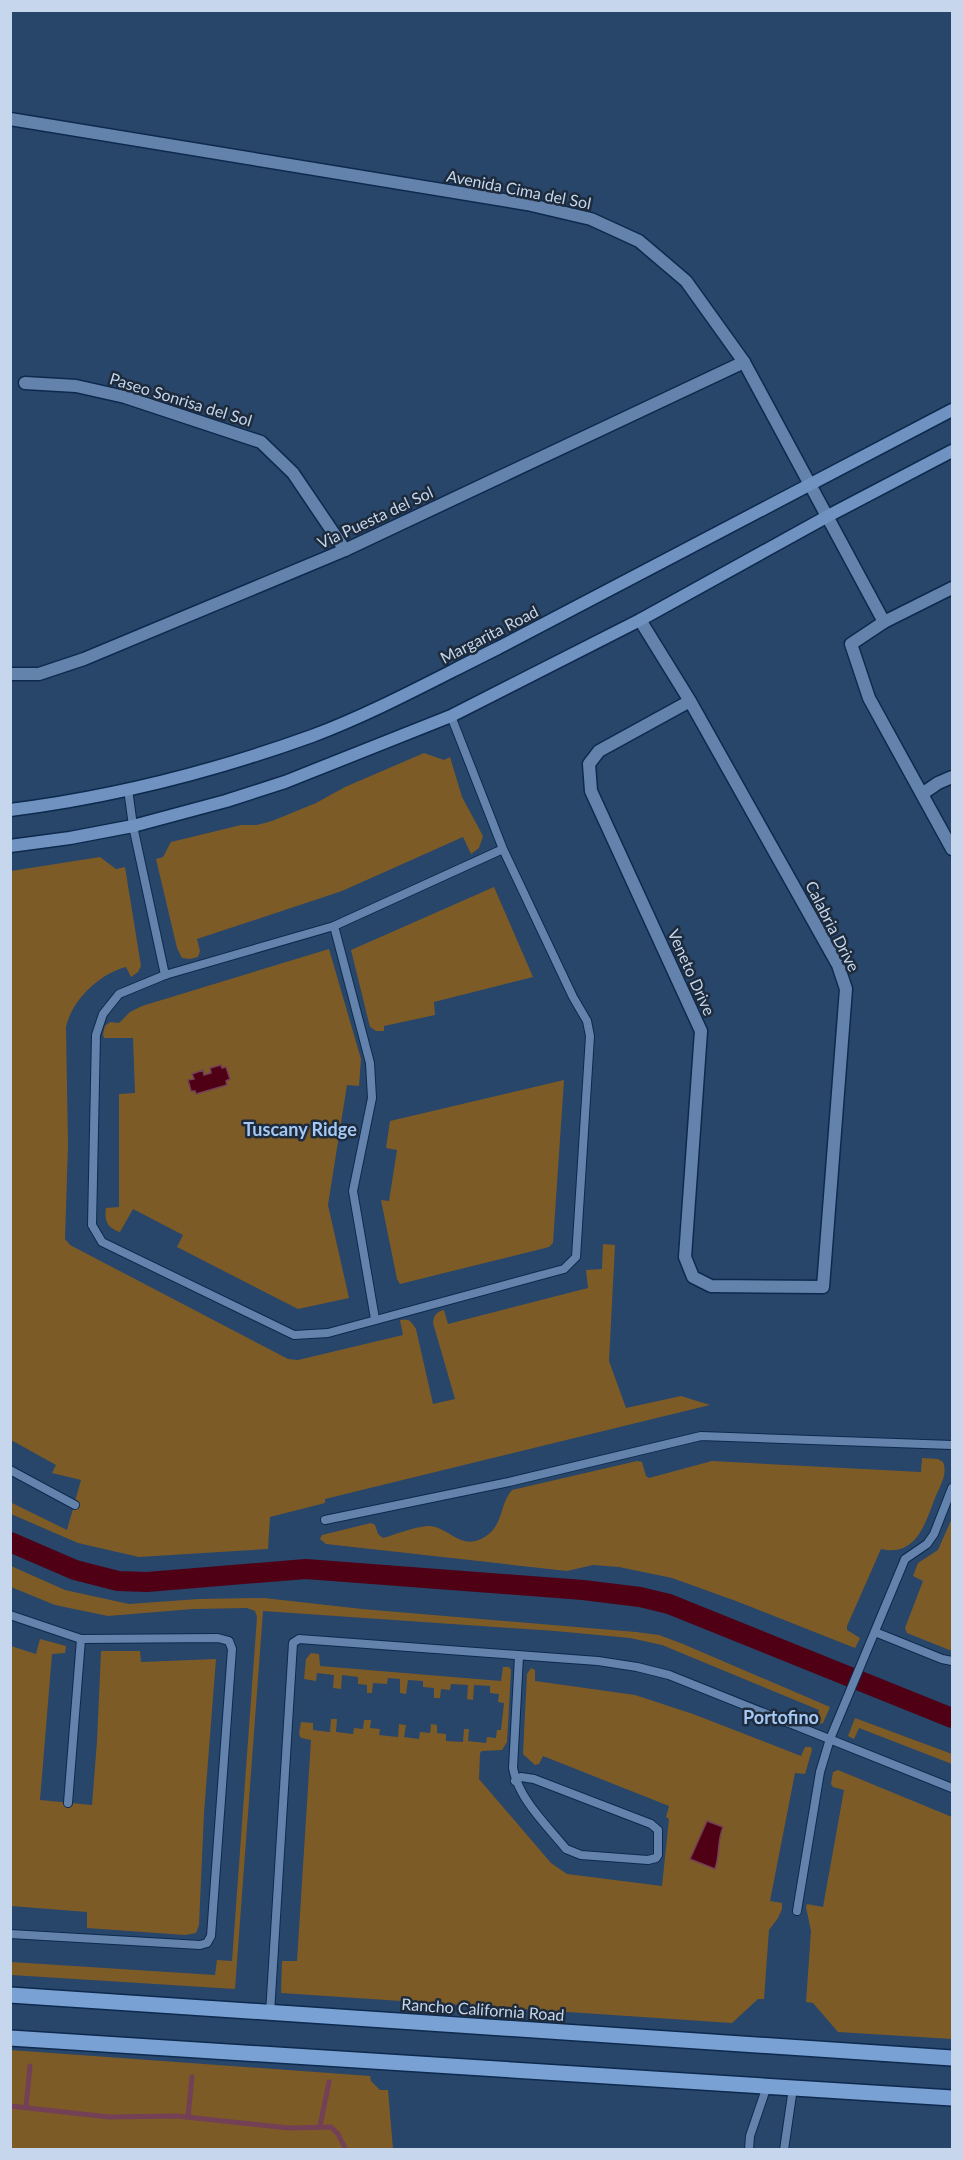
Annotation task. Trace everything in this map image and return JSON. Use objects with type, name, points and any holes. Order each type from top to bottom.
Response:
[{"type":"main road","name":"Margarita Road","points":[[10,810],[66,803],[128,789],[220,766],[313,735],[498,648],[952,410]]},
{"type":"main road","points":[[10,846],[133,826],[226,801],[285,782],[451,716],[640,620],[952,450]]},
{"type":"main road","name":"Rancho California Road","points":[[10,1995],[952,2058]]},
{"type":"main road","points":[[10,2038],[952,2098]]},
{"type":"street","name":"Avenida Cima del Sol","points":[[10,118],[527,204],[591,219],[639,241],[686,281],[744,362],[884,622]]},
{"type":"street","name":"Via Puesta del Sol","points":[[10,674],[39,674],[84,659],[345,550],[744,362]]},
{"type":"street","name":"Paseo Sonrisa del Sol","points":[[25,383],[76,386],[125,397],[261,442],[293,473],[345,550]]},
{"type":"street","points":[[952,588],[884,622],[851,644],[869,698],[952,849]]},
{"type":"street","name":"Calabria Drive","points":[[640,620],[690,701],[838,965],[846,989],[823,1287],[711,1286],[693,1277]]},
{"type":"street","name":"Veneto Drive","points":[[690,701],[599,751],[589,765],[591,791],[701,1031],[685,1257],[693,1277]]},
{"type":"street","points":[[922,794],[952,777]]},
{"type":"lane","points":[[451,716],[502,849],[587,1021],[591,1036],[576,1257],[564,1269],[328,1333],[294,1335],[102,1242],[92,1225],[96,1035],[104,1014],[118,994],[165,975],[334,926],[502,849]]},
{"type":"lane","points":[[128,789],[133,826],[165,975]]},
{"type":"lane","points":[[334,926],[370,1063],[372,1098],[353,1191],[375,1319]]},
{"type":"lane","points":[[325,1520],[509,1482],[701,1436],[952,1445]]},
{"type":"lane","points":[[10,1470],[75,1505]]},
{"type":"lane","points":[[796,1911],[820,1772],[830,1739],[905,1559],[927,1544],[934,1534],[952,1488]]},
{"type":"lane","points":[[10,1615],[81,1639],[218,1638],[229,1641],[232,1649],[211,1936],[207,1942],[200,1945],[10,1934]]},
{"type":"lane","points":[[876,1632],[952,1661]]},
{"type":"lane","points":[[68,1803],[81,1639]]},
{"type":"lane","points":[[270,2013],[293,1643],[299,1639],[598,1661],[637,1667],[669,1675],[952,1788]]},
{"type":"lane","points":[[515,1781],[521,1777],[534,1779],[651,1824],[658,1830],[658,1856],[648,1860],[580,1855],[566,1849],[522,1794],[515,1781],[513,1768],[519,1656]]},
{"type":"lane","points":[[749,2150],[750,2136],[767,2086]]},
{"type":"lane","points":[[784,2150],[793,2088]]},
{"type":"shaded area","points":[[424,753],[444,760],[450,757],[462,797],[483,836],[479,848],[471,854],[463,837],[342,891],[197,939],[200,951],[198,957],[182,958],[177,948],[156,859],[163,857],[171,842],[241,825],[257,825],[272,821]]},
{"type":"shaded area","points":[[100,857],[116,869],[125,867],[141,966],[138,972],[131,977],[126,967],[116,970],[97,982],[74,1007],[66,1027],[68,1145],[65,1239],[70,1245],[288,1359],[298,1360],[403,1335],[400,1320],[406,1319],[416,1329],[433,1404],[455,1399],[433,1323],[437,1313],[444,1310],[448,1324],[588,1288],[586,1270],[602,1269],[603,1244],[615,1245],[609,1361],[626,1408],[681,1396],[710,1405],[325,1499],[325,1503],[270,1517],[268,1549],[139,1557],[78,1543],[11,1514],[10,1502],[67,1530],[81,1480],[52,1473],[56,1465],[11,1440],[11,871]]},
{"type":"shaded area","points":[[494,887],[533,977],[434,1002],[435,1015],[384,1026],[384,1031],[376,1031],[370,1027],[351,950]]},
{"type":"shaded area","points":[[329,949],[361,1059],[359,1086],[347,1085],[328,1205],[349,1298],[298,1309],[177,1247],[183,1235],[133,1209],[120,1232],[109,1226],[106,1220],[106,1208],[119,1207],[119,1094],[135,1093],[133,1038],[104,1038],[103,1034],[105,1026],[110,1022],[119,1023],[130,1012],[142,1006]]},
{"type":"shaded area","points":[[221,1065],[222,1068],[226,1067],[230,1079],[226,1081],[227,1085],[196,1094],[195,1091],[191,1091],[188,1080],[194,1079],[192,1074],[203,1070],[204,1075],[211,1073],[210,1068]]},
{"type":"shaded area","points":[[564,1080],[553,1243],[549,1247],[400,1284],[397,1279],[381,1200],[389,1201],[397,1150],[386,1148],[390,1121]]},
{"type":"shaded area","points":[[922,1458],[938,1459],[943,1462],[945,1471],[943,1480],[923,1528],[911,1543],[893,1550],[881,1549],[847,1626],[847,1630],[860,1638],[855,1648],[672,1578],[619,1567],[593,1565],[567,1571],[326,1544],[320,1539],[322,1535],[371,1523],[375,1525],[378,1534],[383,1538],[428,1526],[436,1527],[465,1541],[473,1541],[482,1538],[496,1526],[512,1490],[637,1461],[642,1462],[646,1476],[649,1478],[712,1461],[921,1472]]},
{"type":"shaded area","points":[[952,1518],[952,1651],[907,1633],[905,1628],[923,1581],[913,1576],[918,1563],[938,1550]]},
{"type":"shaded area","points":[[11,1566],[65,1590],[129,1604],[199,1599],[264,1598],[362,1609],[659,1635],[830,1707],[823,1723],[819,1724],[816,1722],[819,1710],[662,1645],[630,1638],[263,1611],[235,1989],[11,1975],[11,1962],[215,1975],[217,1960],[232,1961],[257,1617],[255,1611],[247,1608],[193,1609],[108,1616],[55,1605],[11,1587]]},
{"type":"shaded area","points":[[266,1566],[348,1568],[589,1587],[641,1594],[691,1607],[952,1713],[952,1725],[657,1607],[598,1597],[292,1575],[266,1576]]},
{"type":"shaded area","points":[[40,1639],[66,1646],[65,1653],[52,1654],[40,1800],[92,1805],[101,1651],[140,1651],[141,1662],[216,1659],[204,1813],[199,1925],[196,1933],[185,1935],[87,1928],[87,1912],[11,1906],[11,1646],[36,1654]]},
{"type":"shaded area","points":[[311,1653],[319,1654],[320,1666],[501,1681],[503,1667],[509,1667],[511,1670],[507,1742],[502,1750],[480,1753],[479,1779],[551,1863],[567,1874],[662,1886],[669,1819],[666,1817],[669,1806],[543,1756],[539,1764],[535,1765],[523,1754],[527,1674],[531,1668],[535,1670],[535,1681],[635,1695],[693,1714],[801,1756],[805,1747],[811,1747],[805,1774],[795,1773],[770,1901],[782,1903],[782,1909],[769,1930],[764,1999],[758,1999],[732,2023],[281,1993],[282,1961],[297,1961],[311,1740],[301,1738],[299,1734],[301,1722],[313,1723],[313,1730],[330,1732],[331,1719],[337,1719],[336,1732],[353,1734],[354,1728],[363,1729],[364,1720],[371,1720],[370,1728],[380,1729],[379,1735],[398,1737],[399,1724],[406,1725],[404,1737],[419,1739],[420,1732],[430,1733],[431,1724],[437,1725],[437,1733],[446,1734],[446,1741],[463,1742],[464,1729],[469,1729],[468,1741],[486,1743],[487,1737],[496,1738],[497,1730],[501,1730],[504,1703],[498,1702],[499,1694],[490,1693],[490,1686],[474,1685],[473,1700],[467,1699],[468,1685],[451,1684],[450,1690],[441,1689],[440,1698],[434,1698],[434,1688],[423,1687],[423,1681],[408,1680],[406,1694],[400,1693],[400,1679],[388,1678],[387,1684],[373,1683],[372,1693],[367,1693],[367,1685],[358,1684],[358,1677],[342,1675],[341,1689],[333,1688],[334,1675],[317,1673],[316,1681],[304,1679],[306,1659]]},
{"type":"shaded area","points":[[855,1718],[952,1754],[952,1764],[859,1728],[854,1739],[848,1736]]},
{"type":"shaded area","points":[[838,1770],[952,1817],[952,2039],[838,2032],[813,2003],[806,2002],[811,1931],[806,1907],[807,1904],[823,1907],[844,1790],[833,1787],[831,1784],[833,1772]]},
{"type":"shaded area","points":[[707,1821],[723,1827],[715,1869],[690,1859]]},
{"type":"shaded area","points":[[10,2050],[370,2076],[371,2081],[380,2090],[388,2090],[393,2149],[11,2149]]},
{"type":"waterway","points":[[10,1542],[75,1570],[118,1581],[147,1582],[306,1569],[583,1590],[640,1597],[669,1604],[952,1718]]},
{"type":"waterway","points":[[26,2107],[30,2066]]},
{"type":"waterway","points":[[188,2117],[192,2077]]},
{"type":"waterway","points":[[320,2126],[329,2082]]},
{"type":"waterway","points":[[10,2106],[109,2117],[177,2116],[289,2128],[331,2127],[338,2134],[346,2150]]},
{"type":"district","name":"Tuscany Ridge","points":[[300,1129]]},
{"type":"district","name":"Portofino","points":[[781,1717]]}]
